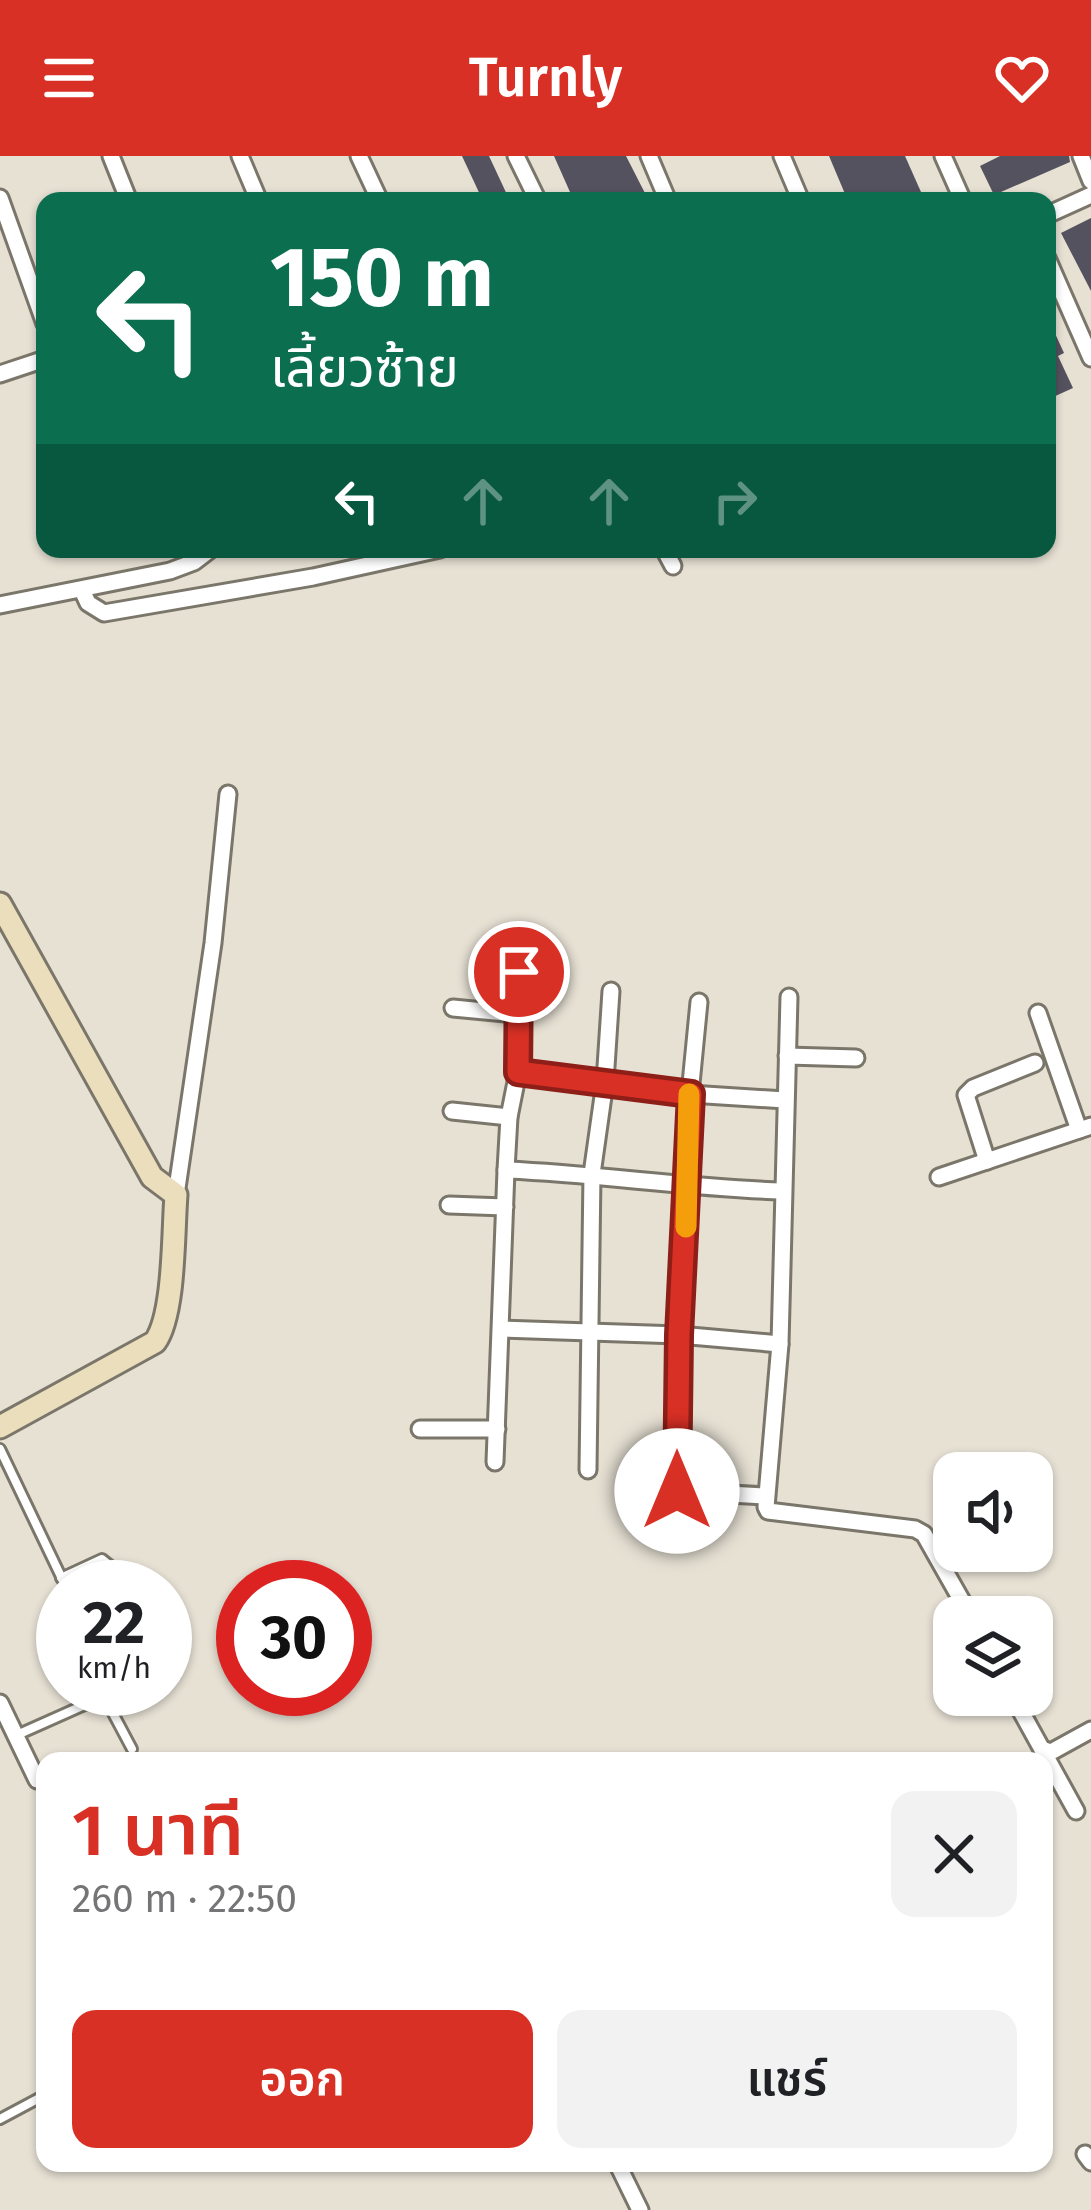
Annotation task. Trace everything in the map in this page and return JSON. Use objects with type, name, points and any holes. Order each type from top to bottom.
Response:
[{"type":"street","points":[[111,156],[125,192]]},
{"type":"street","points":[[240,156],[255,192]]},
{"type":"street","points":[[359,156],[376,192]]},
{"type":"street","points":[[649,156],[664,192]]},
{"type":"street","points":[[782,156],[797,192]]},
{"type":"street","points":[[943,156],[959,192]]},
{"type":"street","points":[[1081,156],[1091,181]]},
{"type":"street","points":[[523,158],[535,192]]},
{"type":"street","points":[[1056,211],[1091,195]]},
{"type":"street","points":[[0,197],[36,298]]},
{"type":"street","points":[[1056,278],[1091,358]]},
{"type":"street","points":[[0,374],[36,361]]},
{"type":"street","points":[[0,604],[170,571],[199,558]]},
{"type":"street","points":[[82,590],[88,603],[104,613],[399,558]]},
{"type":"street","points":[[669,558],[673,566]]},
{"type":"street","points":[[0,1427],[154,1342],[164,1319],[228,794]]},
{"type":"street","points":[[0,904],[152,1177],[176,1195]]},
{"type":"street","points":[[496,1462],[509,1117],[518,1072],[519,972]]},
{"type":"street","points":[[587,1470],[592,1174],[605,1082],[610,991]]},
{"type":"street","points":[[789,998],[780,1344],[766,1496],[769,1511],[915,1529],[924,1534],[959,1596]]},
{"type":"street","points":[[699,1002],[679,1335],[677,1491],[766,1496]]},
{"type":"street","points":[[453,1008],[516,1014]]},
{"type":"street","points":[[939,1177],[1085,1128],[1038,1013]]},
{"type":"street","points":[[787,1056],[856,1058]]},
{"type":"street","points":[[987,1161],[966,1095],[1035,1063]]},
{"type":"street","points":[[518,1072],[691,1094],[785,1100]]},
{"type":"street","points":[[452,1112],[509,1117]]},
{"type":"street","points":[[506,1171],[592,1174],[688,1188],[782,1191]]},
{"type":"street","points":[[449,1205],[505,1208]]},
{"type":"street","points":[[502,1329],[780,1344]]},
{"type":"street","points":[[420,1429],[497,1429]]},
{"type":"street","points":[[0,1703],[36,1778]]},
{"type":"street","points":[[1024,1716],[1044,1752]]},
{"type":"street","points":[[1042,1749],[1051,1752],[1091,1730]]},
{"type":"street","points":[[1053,1769],[1076,1811]]},
{"type":"street","points":[[621,2172],[640,2210]]},
{"type":"lane","points":[[0,1449],[53,1560]]},
{"type":"lane","points":[[16,1736],[100,1698],[107,1702],[132,1749]]},
{"type":"lane","points":[[0,2119],[36,2100]]},
{"type":"building","points":[[462,156],[489,156],[506,192],[479,192]]},
{"type":"building","points":[[554,156],[626,156],[644,192],[570,192]]},
{"type":"building","points":[[829,156],[905,156],[921,192],[844,192]]},
{"type":"building","points":[[1000,156],[1069,156],[1070,162],[1001,192],[993,192],[980,166]]},
{"type":"building","points":[[1091,218],[1091,291],[1061,233]]},
{"type":"building","points":[[1056,336],[1064,353],[1058,356],[1073,388],[1056,396]]},
{"type":"slow traffic","points":[[686,1227],[689,1094]]},
{"type":"route","points":[[519,972],[518,1072],[691,1094],[677,1491]]}]
